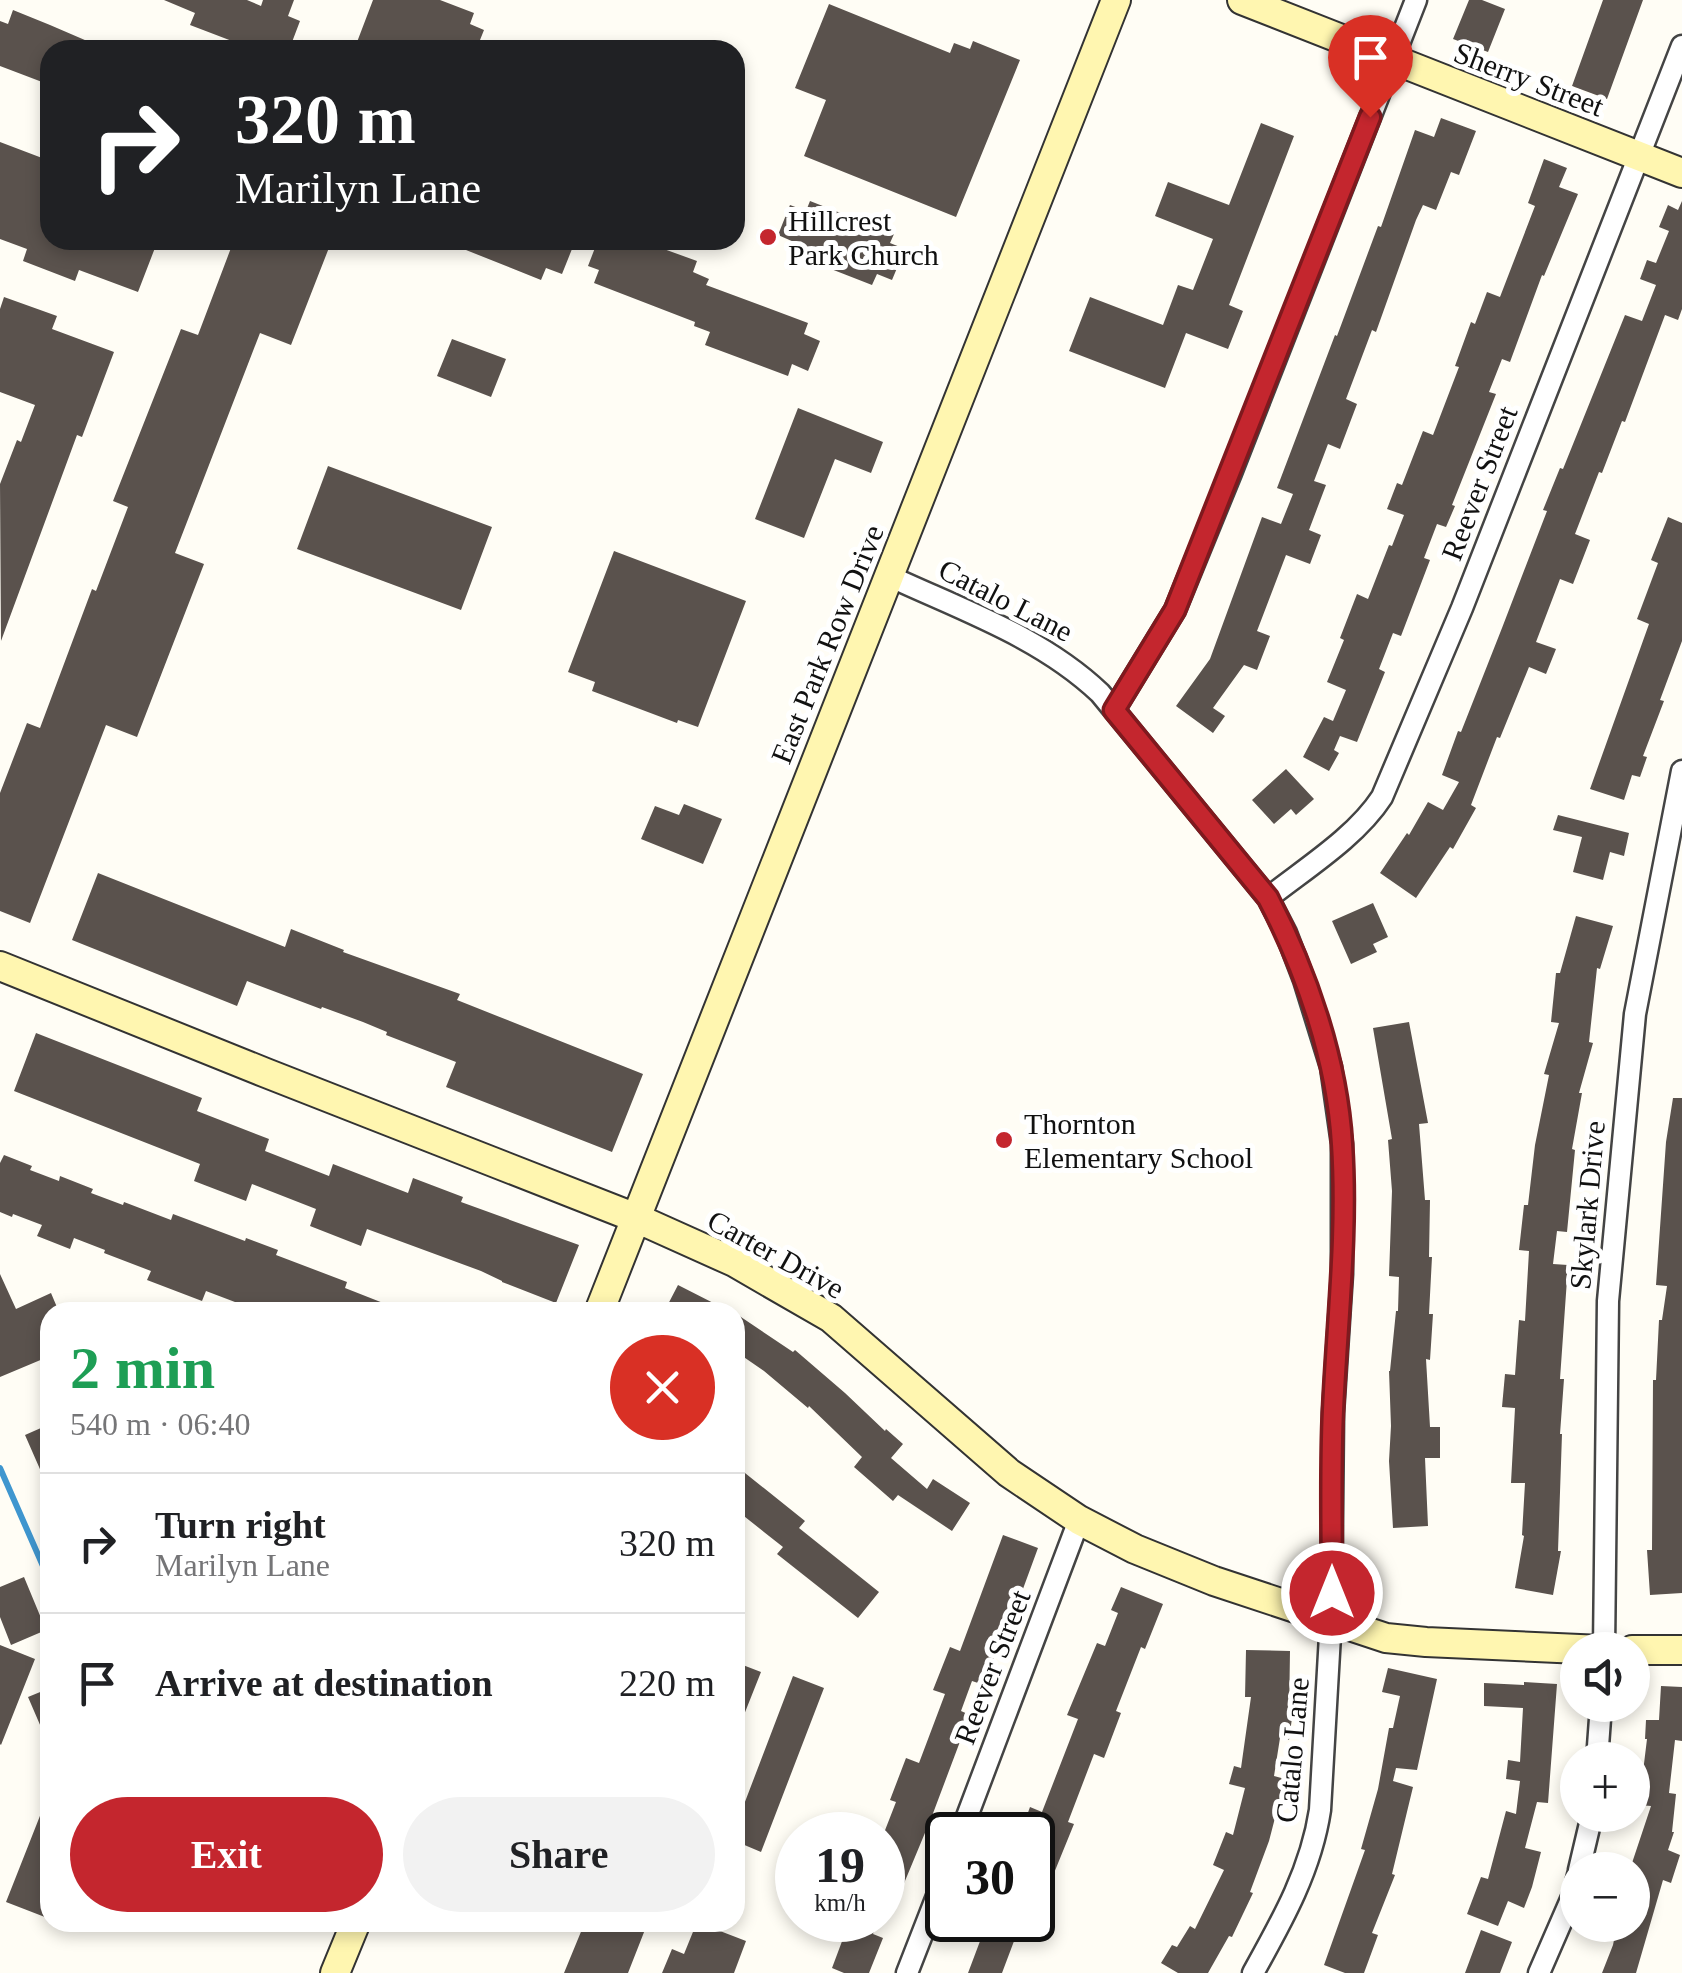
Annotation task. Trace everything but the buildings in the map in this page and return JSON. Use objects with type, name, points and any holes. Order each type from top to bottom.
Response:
[{"type":"street","name":"East Park Row Drive","points":[[603,1302],[1116,0]]},
{"type":"street","name":"Sherry Street","points":[[1242,0],[1682,173]]},
{"type":"street","points":[[1114,710],[1175,610],[1416,0]]},
{"type":"street","name":"Reever Street","points":[[1268,898],[1356,828],[1382,797],[1462,608],[1682,46]]},
{"type":"street","name":"Catalo Lane","points":[[889,576],[1051,653],[1076,671],[1114,710],[1268,898],[1304,980],[1331,1066],[1342,1144],[1342,1274],[1332,1413],[1331,1618],[1320,1810],[1316,1836],[1285,1917],[1253,1973]]},
{"type":"street","name":"Skylark Drive","points":[[1603,1632],[1608,1301],[1635,1014],[1682,771]]},
{"type":"street","name":"Carter Drive","points":[[0,966],[636,1218],[734,1262],[831,1318],[1004,1470],[1079,1520],[1135,1549],[1214,1581],[1386,1638],[1560,1648]]},
{"type":"street","name":"Reever Street","points":[[969,1812],[1079,1520]]},
{"type":"street","points":[[1650,1650],[1682,1650]]},
{"type":"street","points":[[1539,1973],[1560,1923]]},
{"type":"street","points":[[908,1973],[925,1928]]},
{"type":"street","points":[[335,1973],[352,1932]]},
{"type":"waterway","points":[[0,1468],[40,1559]]},
{"type":"place","name":"Hillcrest Park Church","points":[[768,237]]},
{"type":"place","name":"Thornton Elementary School","points":[[1004,1140]]},
{"type":"route","points":[[1332,1593],[1332,1413],[1342,1274],[1342,1144],[1331,1066],[1304,980],[1268,898],[1114,710],[1175,610],[1370,117]]}]
